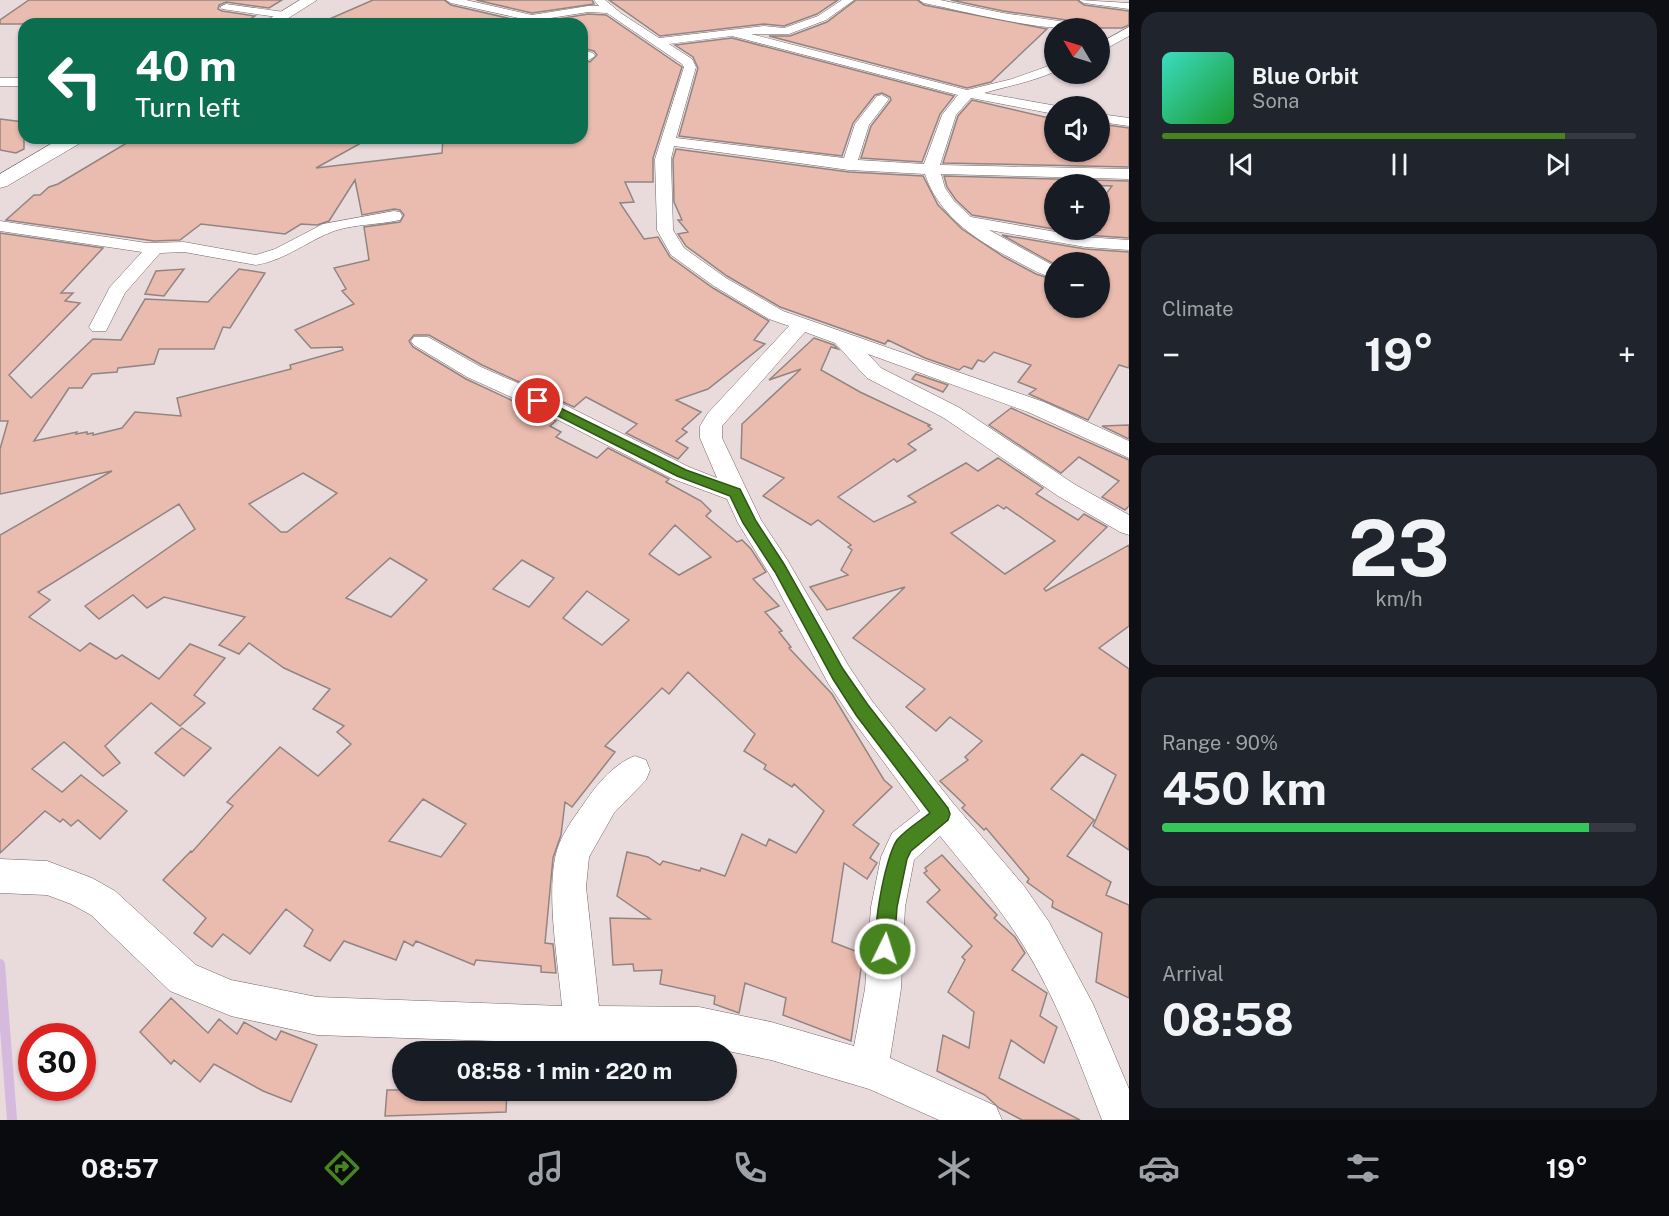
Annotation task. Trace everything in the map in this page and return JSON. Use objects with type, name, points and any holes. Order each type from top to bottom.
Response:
[{"type":"highway","points":[[279,18],[310,0]]},
{"type":"highway","points":[[4,176],[64,144]]},
{"type":"street","points":[[451,0],[511,18]]},
{"type":"street","points":[[660,41],[764,29],[785,32],[822,18],[849,0]]},
{"type":"street","points":[[924,0],[1044,21]]},
{"type":"street","points":[[1084,0],[1129,6]]},
{"type":"street","points":[[538,18],[604,5],[688,62],[690,67],[663,159],[665,230],[672,245],[720,282],[788,320],[1036,407],[1129,450]]},
{"type":"street","points":[[226,7],[284,15]]},
{"type":"street","points":[[729,32],[969,94],[1044,108]]},
{"type":"street","points":[[1110,32],[1128,34]]},
{"type":"street","points":[[1110,43],[1128,34]]},
{"type":"street","points":[[1044,72],[1017,82],[969,94],[952,110],[942,127],[933,155],[932,170],[938,190],[957,213],[1008,251],[1044,268]]},
{"type":"street","points":[[0,82],[18,82]]},
{"type":"street","points":[[849,165],[862,124],[882,99]]},
{"type":"street","points":[[1110,119],[1129,122]]},
{"type":"street","points":[[667,141],[849,165],[932,170],[1129,174]]},
{"type":"street","points":[[0,226],[155,248],[184,247],[244,258],[266,259],[333,226],[394,216]]},
{"type":"street","points":[[968,221],[1085,242],[1129,244]]},
{"type":"street","points":[[99,327],[117,291],[155,248]]},
{"type":"street","points":[[788,320],[781,346],[730,400],[711,426],[711,438],[716,453],[750,523],[779,568],[838,674],[862,710],[942,814],[1012,898],[1037,934],[1080,1017],[1122,1120]]},
{"type":"street","points":[[842,338],[874,373],[952,413],[1066,490],[1129,526]]},
{"type":"street","points":[[422,340],[474,372],[538,401],[681,473],[735,493]]},
{"type":"street","points":[[582,1025],[569,887],[572,857],[578,841],[603,802],[635,770]]},
{"type":"street","points":[[869,1070],[883,989],[888,907],[898,857],[904,845],[942,814]]},
{"type":"street","points":[[0,876],[47,878],[80,890],[103,903],[183,978],[231,998],[317,1016],[582,1025],[699,1026],[771,1041],[869,1070],[909,1085],[982,1120]]},
{"type":"building","points":[[29,0],[282,0],[269,8],[226,2],[219,5],[218,9],[222,11],[255,16],[252,18],[18,18],[18,24],[0,24],[0,20]]},
{"type":"building","points":[[373,0],[444,0],[451,5],[507,18],[332,18]]},
{"type":"building","points":[[476,0],[592,0],[594,4],[532,13]]},
{"type":"building","points":[[609,0],[838,0],[817,14],[784,26],[764,24],[660,36]]},
{"type":"building","points":[[856,0],[917,0],[924,5],[1044,28],[1044,32],[991,82],[967,88],[769,36],[790,36],[827,22]]},
{"type":"building","points":[[951,0],[1077,0],[1084,5],[1129,11],[1129,25],[1122,28],[1110,28],[1110,18],[1052,18]]},
{"type":"building","points":[[588,14],[606,15],[682,67],[653,158],[653,182],[625,182],[634,202],[620,203],[644,239],[658,237],[670,257],[713,288],[769,321],[754,340],[765,344],[708,389],[676,400],[701,412],[682,429],[687,432],[676,441],[688,448],[678,459],[626,433],[637,424],[586,397],[574,407],[482,365],[429,335],[414,335],[409,341],[413,347],[466,379],[556,421],[550,426],[561,432],[556,437],[597,458],[608,448],[669,479],[666,482],[701,501],[711,511],[706,516],[737,542],[742,540],[766,572],[753,579],[779,606],[765,612],[782,631],[779,632],[791,647],[789,648],[832,694],[884,780],[892,787],[853,825],[879,844],[870,858],[877,863],[867,879],[844,863],[832,942],[863,954],[851,1041],[783,1015],[786,998],[745,983],[739,1013],[714,1004],[715,996],[660,984],[662,970],[634,971],[633,964],[613,965],[610,918],[650,919],[617,896],[627,852],[648,857],[660,865],[663,861],[700,871],[701,868],[725,876],[742,834],[766,846],[769,839],[796,853],[824,811],[794,784],[792,787],[764,769],[766,765],[744,751],[755,734],[688,672],[669,694],[662,688],[605,746],[615,752],[572,807],[565,802],[561,835],[553,858],[545,943],[553,944],[556,973],[541,972],[541,966],[476,960],[474,965],[416,941],[413,946],[404,941],[396,960],[344,941],[330,961],[304,946],[313,930],[286,909],[250,954],[223,934],[212,947],[194,933],[206,918],[163,880],[192,852],[233,806],[227,802],[280,747],[318,776],[351,744],[337,732],[344,726],[313,709],[330,689],[284,668],[249,643],[239,654],[219,645],[245,617],[164,597],[147,608],[133,595],[99,619],[85,606],[195,529],[179,504],[38,592],[50,600],[29,617],[80,651],[90,643],[116,659],[122,655],[159,679],[190,644],[225,658],[194,695],[205,703],[180,726],[151,703],[105,746],[120,763],[103,776],[64,742],[32,769],[62,792],[81,775],[127,811],[100,839],[78,820],[71,826],[63,819],[60,822],[45,811],[0,853],[0,535],[112,471],[0,494],[0,449],[8,421],[0,421],[0,233],[103,248],[61,293],[73,293],[65,301],[80,303],[9,375],[31,398],[93,339],[121,340],[145,299],[208,302],[239,269],[265,273],[230,328],[223,327],[214,349],[159,349],[154,364],[118,368],[117,372],[92,374],[82,388],[69,388],[34,441],[77,432],[76,434],[87,432],[93,435],[122,428],[135,412],[181,416],[177,398],[291,369],[290,365],[343,350],[342,347],[311,348],[295,330],[354,304],[342,291],[346,289],[334,268],[369,260],[364,227],[400,222],[404,215],[400,210],[394,209],[362,215],[355,180],[329,221],[317,225],[301,224],[285,234],[201,224],[180,240],[154,241],[6,220],[34,195],[40,195],[49,187],[58,184],[125,144],[359,144],[316,168],[442,153],[443,144],[588,144],[588,62],[597,55],[594,51],[588,50],[588,18],[564,18]],"holes":[[[303,473],[337,493],[287,532],[281,532],[249,504]],[[675,525],[711,557],[679,575],[649,554]],[[390,558],[427,580],[391,617],[346,598]],[[522,560],[554,578],[529,607],[493,589]],[[587,591],[629,620],[602,645],[563,618]],[[423,799],[466,824],[441,857],[389,841]]]},
{"type":"building","points":[[732,38],[954,96],[940,114],[922,162],[861,158],[871,126],[891,100],[882,93],[875,95],[853,123],[842,156],[679,136],[698,68],[693,57],[675,45]]},
{"type":"building","points":[[972,100],[1044,117],[1044,162],[1110,162],[1110,125],[1129,128],[1129,167],[943,163],[958,116]]},
{"type":"building","points":[[0,119],[18,121],[18,144],[24,144],[24,149],[16,153],[0,150]]},
{"type":"building","points":[[676,149],[849,172],[923,176],[938,205],[962,229],[1004,257],[1044,277],[1044,318],[1110,318],[1110,252],[1044,252],[1044,258],[1002,235],[1085,249],[1129,252],[1129,368],[1119,365],[1088,420],[1029,394],[1036,389],[1018,382],[1031,365],[994,352],[984,362],[978,360],[972,369],[964,366],[959,370],[925,358],[888,340],[885,344],[780,307],[727,276],[686,246],[678,234],[688,232],[678,220],[682,220],[674,202],[673,159]]},
{"type":"building","points":[[944,176],[1044,179],[1044,227],[972,215],[956,200],[947,187]]},
{"type":"building","points":[[1110,180],[1129,181],[1129,238],[1110,237],[1110,189],[1112,186],[1110,186]]},
{"type":"building","points":[[184,269],[164,296],[145,294],[156,271]]},
{"type":"building","points":[[814,338],[834,345],[838,349],[831,347],[821,370],[860,392],[930,425],[928,426],[932,429],[908,444],[916,450],[897,462],[894,459],[838,497],[874,522],[916,502],[908,496],[966,463],[978,471],[998,458],[1043,488],[1036,494],[1078,520],[1084,514],[1107,527],[1044,589],[1046,591],[1129,545],[1129,626],[1099,648],[1129,669],[1129,850],[1093,826],[1116,775],[1082,754],[1051,789],[1094,820],[1067,856],[1111,882],[1106,895],[1129,905],[1129,998],[1096,982],[1102,933],[1052,907],[1053,901],[1027,882],[1029,879],[986,828],[984,830],[962,808],[965,805],[940,781],[968,760],[965,757],[982,741],[950,717],[936,731],[906,707],[925,689],[853,638],[905,587],[827,610],[810,587],[848,575],[841,570],[852,550],[848,547],[851,545],[818,520],[811,525],[763,496],[784,478],[741,458],[742,424],[801,369],[769,380]],"holes":[[[998,505],[1004,509],[1006,507],[1055,541],[1005,574],[951,533]]]},
{"type":"building","points":[[916,374],[948,385],[943,392],[912,379]]},
{"type":"building","points":[[1011,408],[1129,460],[1129,506],[1125,510],[1102,497],[1119,481],[1079,457],[1061,473],[989,425]]},
{"type":"building","points":[[1129,425],[1129,439],[1102,426]]},
{"type":"building","points":[[182,728],[211,748],[184,776],[155,753]]},
{"type":"building","points":[[942,855],[997,915],[994,918],[1015,937],[1025,953],[1012,970],[1047,993],[1040,1016],[1057,1027],[1044,1063],[1011,1040],[999,1078],[1080,1120],[1022,1120],[999,1108],[985,1095],[937,1071],[943,1035],[969,1048],[974,1012],[948,992],[965,960],[962,957],[972,946],[927,902],[940,890],[924,873],[927,871],[925,868]]},
{"type":"building","points":[[171,998],[208,1033],[219,1019],[237,1034],[244,1022],[276,1040],[281,1031],[317,1045],[291,1102],[263,1091],[214,1064],[200,1082],[174,1060],[171,1064],[140,1032]]},
{"type":"building","points":[[387,1090],[392,1090],[392,1101],[506,1101],[506,1112],[385,1116]]},
{"type":"waterway","points":[[0,964],[12,1120]]},
{"type":"route","points":[[538,401],[681,473],[735,493],[750,523],[779,568],[838,674],[898,759],[942,814],[904,845],[898,857],[888,907],[885,949]]}]
